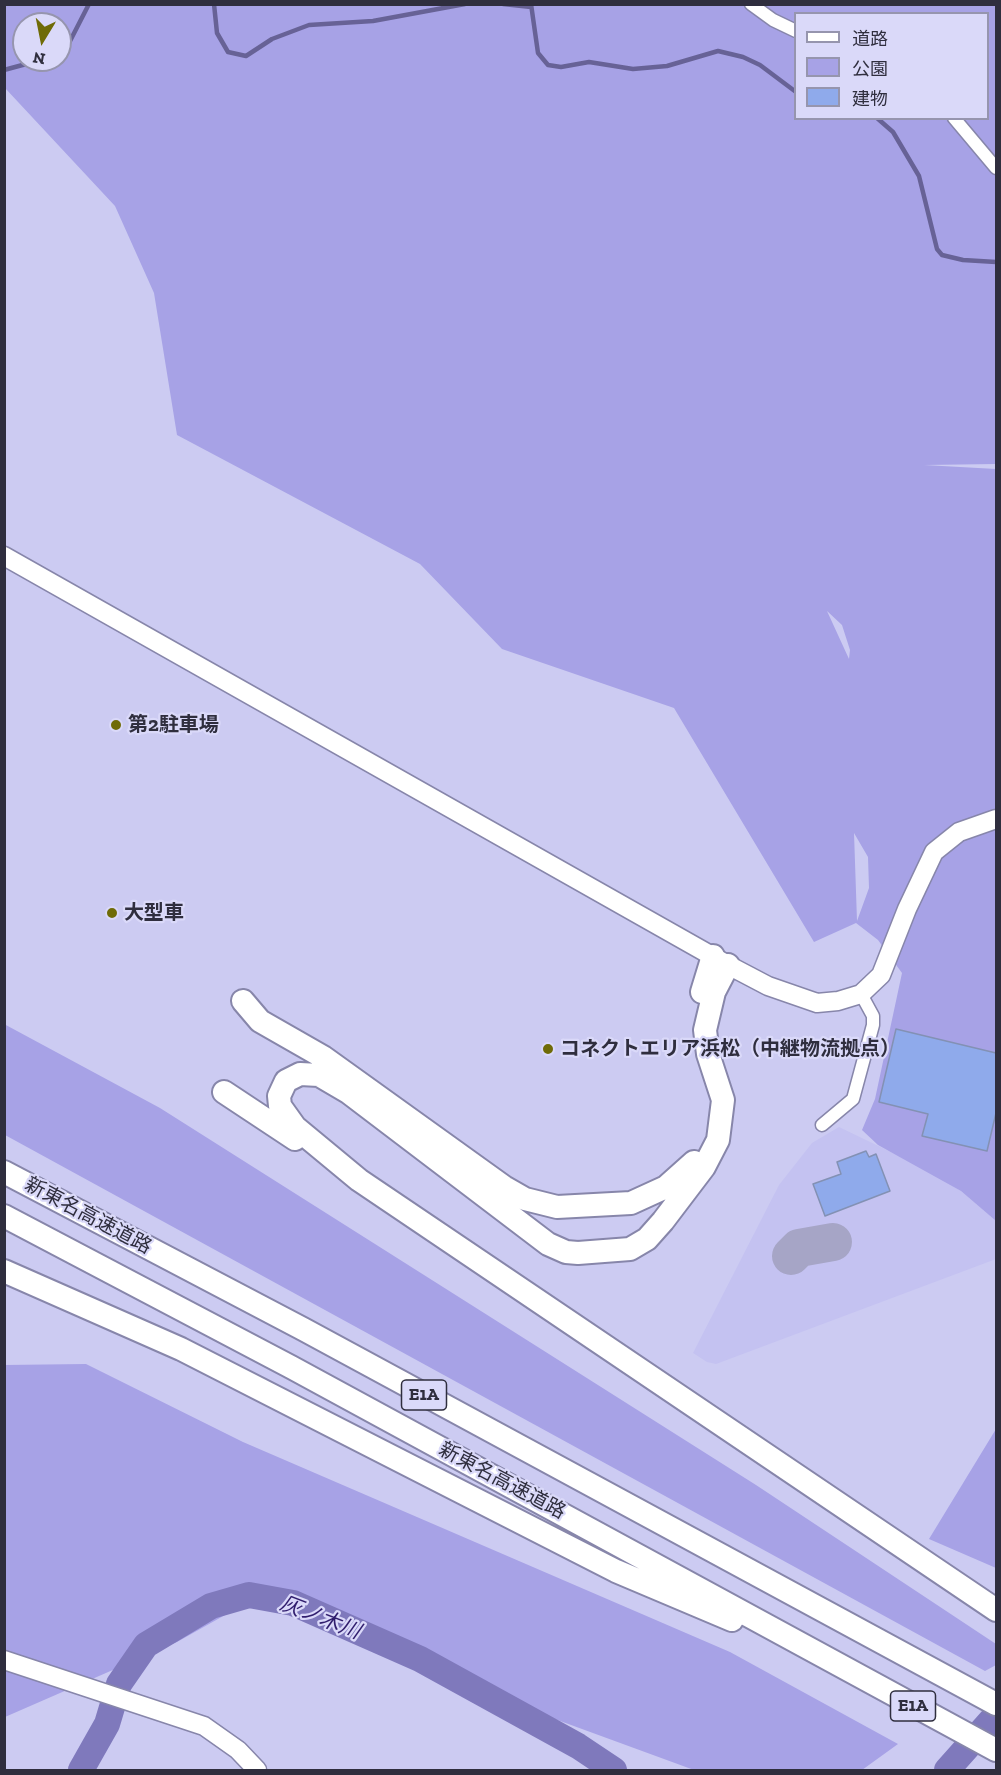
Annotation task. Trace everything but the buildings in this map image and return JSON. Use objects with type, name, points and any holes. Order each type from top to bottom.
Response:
[{"type":"highway","points":[[243,1001],[260,1021],[323,1057],[514,1193],[547,1206],[609,1205],[643,1199],[666,1187],[695,1161],[706,1140],[712,1102],[697,1055],[694,1031],[699,1002],[721,961]]},
{"type":"highway","points":[[359,1180],[295,1127],[283,1113],[279,1096],[286,1081],[300,1074],[319,1075],[337,1084],[557,1249],[578,1253],[621,1251],[639,1245],[659,1226],[694,1180],[718,1140],[723,1100],[708,1054],[705,1030],[721,961]]},
{"type":"highway","points":[[224,1092],[359,1180],[996,1610]]},
{"type":"highway","name":"新東名高速道路","points":[[4,1172],[313,1335],[996,1704]]},
{"type":"highway","name":"新東名高速道路","points":[[4,1216],[659,1566],[830,1662],[996,1750]]},
{"type":"highway","points":[[4,1271],[181,1349],[616,1571],[830,1662]]},
{"type":"street","points":[[751,4],[773,20],[794,30]]},
{"type":"street","points":[[955,120],[971,142],[996,168]]},
{"type":"street","points":[[4,556],[721,961],[776,989],[817,1003],[838,1001],[861,994],[880,975],[907,909],[934,852],[958,831],[996,819]]},
{"type":"street","points":[[822,1125],[853,1099],[873,1025],[873,1016],[861,994]]},
{"type":"street","points":[[4,1660],[101,1690],[204,1726],[238,1750],[257,1770]]},
{"type":"shaded area","points":[[839,1127],[922,1167],[961,1191],[996,1221],[996,1259],[716,1364],[707,1362],[693,1353],[779,1185],[812,1143]]},
{"type":"green space","points":[[5,5],[996,5],[996,464],[924,465],[996,469],[996,1221],[961,1191],[878,1145],[862,1130],[875,1099],[902,973],[878,940],[856,923],[814,942],[674,708],[502,649],[420,564],[177,435],[154,293],[115,206],[5,88]],"holes":[[[827,611],[842,625],[850,650],[849,659]],[[854,833],[868,857],[869,888],[857,921]]]},
{"type":"green space","points":[[4,1024],[160,1108],[756,1485],[996,1644],[996,1665],[985,1671],[5,1135]]},
{"type":"green space","points":[[86,1364],[243,1442],[730,1652],[898,1744],[862,1770],[694,1770],[440,1677],[286,1610],[250,1601],[177,1642],[5,1717],[4,1365]]},
{"type":"green space","points":[[996,1429],[996,1568],[929,1539]]},
{"type":"waterway","points":[[72,37],[89,4]]},
{"type":"waterway","points":[[214,4],[217,33],[228,52],[246,56],[272,39],[309,25],[373,21],[465,4]]},
{"type":"waterway","points":[[503,4],[531,7]]},
{"type":"waterway","points":[[531,4],[538,53],[548,65],[561,67],[589,62],[633,69],[667,66],[718,51],[743,57],[760,65],[794,90]]},
{"type":"waterway","points":[[4,70],[12,68]]},
{"type":"waterway","points":[[879,120],[893,132],[919,176],[937,249],[942,255],[963,260],[996,262]]},
{"type":"waterway","name":"灰ノ木川","points":[[81,1770],[107,1724],[119,1684],[146,1645],[211,1606],[249,1595],[293,1603],[420,1659],[578,1746],[614,1770]]},
{"type":"waterway","name":"灰ノ木川","points":[[947,1770],[996,1715]]},
{"type":"taxiway","points":[[791,1256],[799,1248],[833,1242]]},
{"type":"place","name":"第2駐車場","points":[[116,725]]},
{"type":"place","name":"大型車","points":[[112,913]]},
{"type":"place","name":"コネクトエリア浜松（中継物流拠点）","points":[[548,1049]]}]
